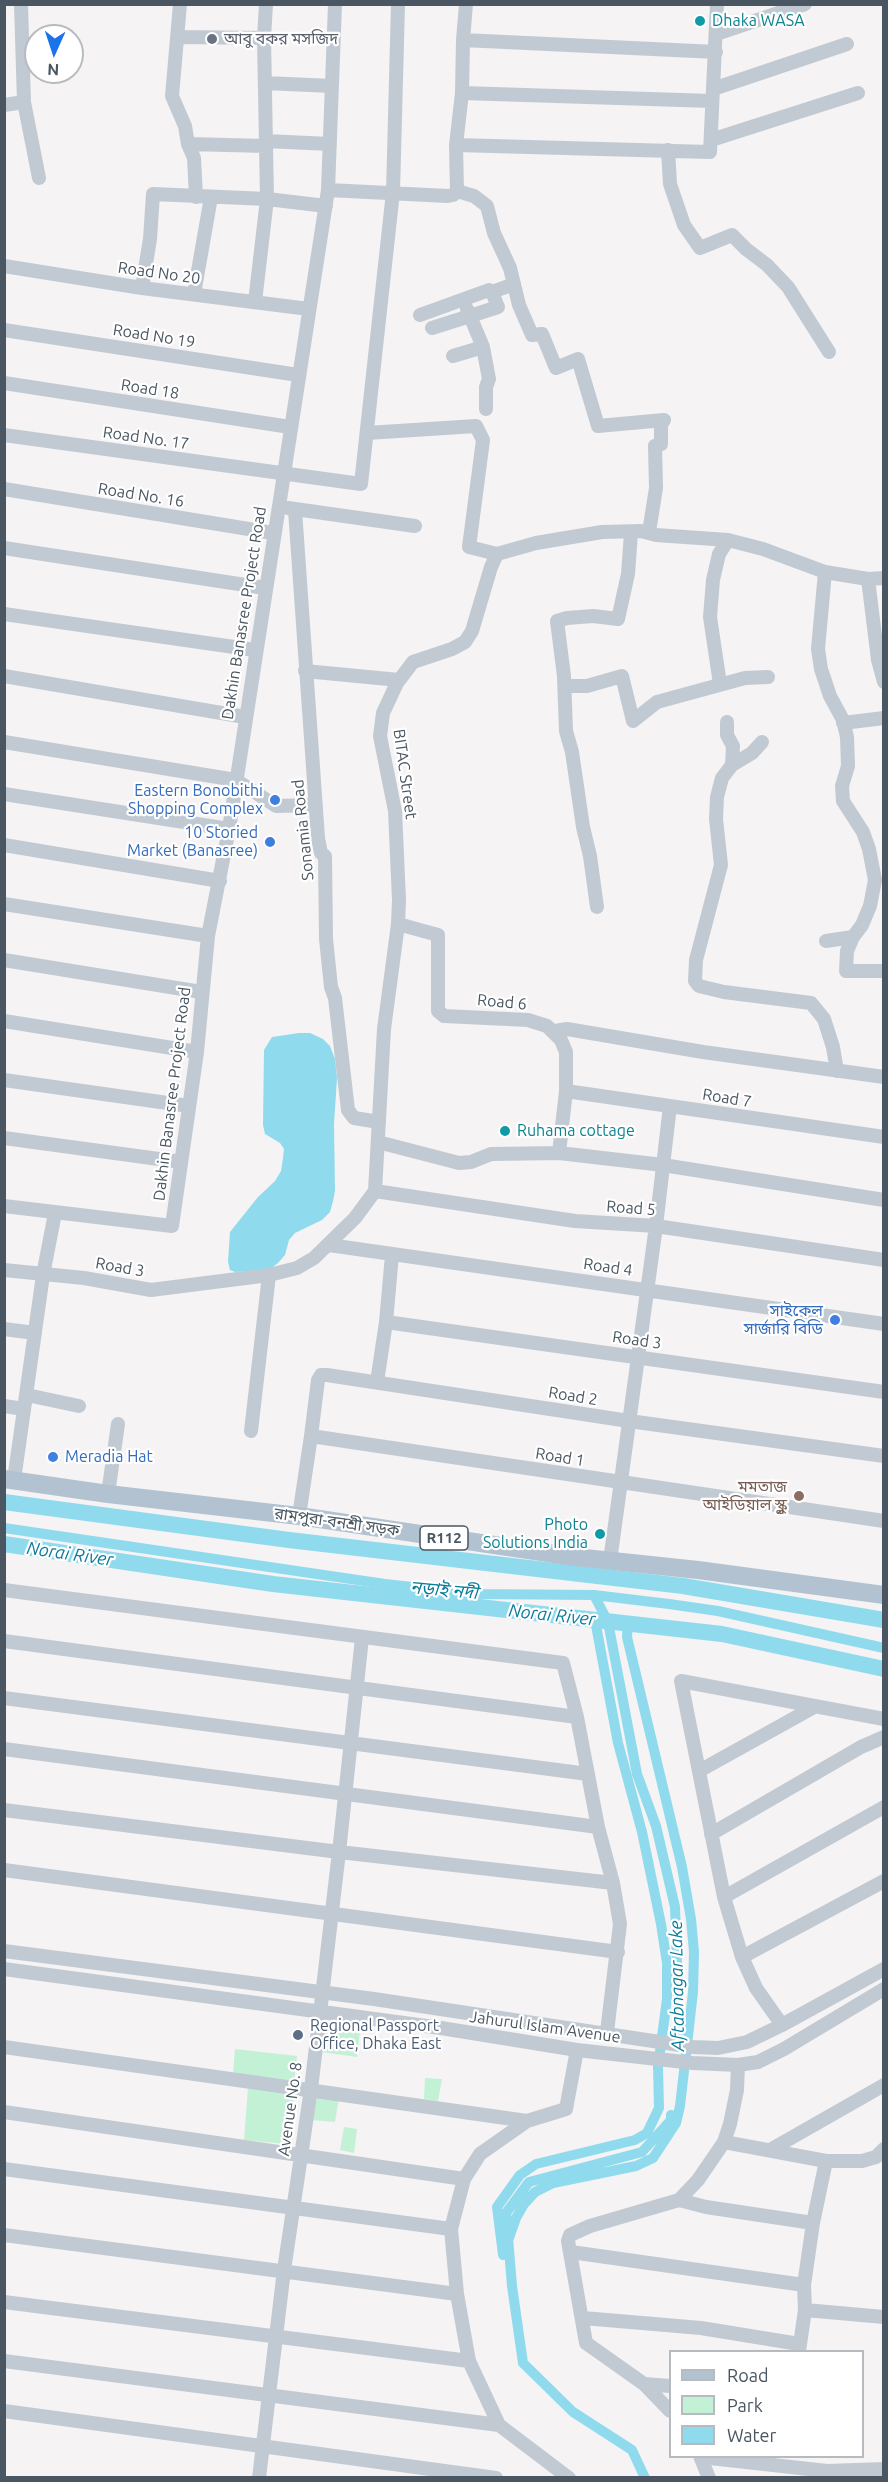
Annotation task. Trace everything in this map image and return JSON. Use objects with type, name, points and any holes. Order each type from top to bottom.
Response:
[{"type":"main road","name":"রামপুরা-বনশ্রী সড়ক","points":[[9,1480],[299,1516],[610,1561],[698,1570],[884,1595]]},
{"type":"street","points":[[21,4],[24,102],[39,178]]},
{"type":"street","points":[[180,4],[172,96],[185,126],[188,144],[194,158],[196,196]]},
{"type":"street","points":[[255,302],[267,199],[264,38],[266,4]]},
{"type":"street","name":"Dakhin Banasree Project Road","points":[[55,1213],[172,1226],[197,1052],[208,936],[229,829],[273,533],[326,206],[335,4]]},
{"type":"street","points":[[398,4],[393,192],[367,433],[476,426],[483,440],[469,547],[498,554],[536,543],[602,532],[649,532],[656,535],[728,540],[763,549],[825,572],[868,579],[884,578]]},
{"type":"street","points":[[328,190],[448,196],[453,195],[457,190],[456,145],[462,93],[466,4]]},
{"type":"street","points":[[456,145],[710,152],[717,4]]},
{"type":"street","points":[[716,34],[805,4]]},
{"type":"street","points":[[178,37],[264,38]]},
{"type":"street","points":[[463,40],[716,52]]},
{"type":"street","points":[[462,93],[713,95],[847,44]]},
{"type":"street","points":[[265,83],[333,86]]},
{"type":"street","points":[[711,141],[858,93]]},
{"type":"street","points":[[4,105],[24,102]]},
{"type":"street","points":[[188,144],[330,144]]},
{"type":"street","points":[[668,150],[670,184],[684,225],[700,248],[732,235],[767,265],[788,287],[829,351]]},
{"type":"street","points":[[457,190],[474,196],[487,206],[494,233],[510,268],[519,305],[532,335],[542,334],[556,368],[578,359],[598,426],[664,420],[661,425],[662,444],[655,446],[656,488],[649,532]]},
{"type":"street","points":[[142,288],[150,239],[153,194],[267,199],[326,206]]},
{"type":"street","points":[[194,294],[211,197]]},
{"type":"street","name":"Road No 20","points":[[4,266],[142,288],[309,309]]},
{"type":"street","points":[[420,315],[489,290],[492,292],[514,284]]},
{"type":"street","points":[[432,328],[498,307],[492,292]]},
{"type":"street","points":[[463,299],[483,347],[489,379],[486,387],[486,410]]},
{"type":"street","name":"Road No 19","points":[[4,330],[298,375]]},
{"type":"street","points":[[453,356],[483,347]]},
{"type":"street","name":"Road 18","points":[[4,383],[290,427]]},
{"type":"street","name":"Road No. 17","points":[[4,435],[361,484],[367,433]]},
{"type":"street","name":"Road No. 16","points":[[4,489],[273,533]]},
{"type":"street","points":[[278,506],[415,526]]},
{"type":"street","name":"Sonamia Road","points":[[295,510],[316,804],[321,853],[325,856],[326,939],[331,987],[335,998],[348,1110],[354,1118],[379,1122]]},
{"type":"street","points":[[597,907],[572,752],[566,731],[565,686],[557,621],[593,616],[618,619],[628,574],[631,533]]},
{"type":"street","points":[[720,684],[710,617],[718,554],[728,540]]},
{"type":"street","points":[[4,548],[265,588]]},
{"type":"street","name":"BITAC Street","points":[[375,1191],[384,1029],[398,924],[395,811],[380,736],[383,713],[399,680],[413,662],[452,649],[465,642],[472,631],[490,567],[498,554]]},
{"type":"street","points":[[825,572],[818,649],[824,681],[843,723],[849,766],[842,786],[843,801],[863,832],[875,880],[866,917],[847,951],[846,971],[884,971]]},
{"type":"street","points":[[868,579],[878,660],[884,682]]},
{"type":"street","points":[[4,614],[255,650]]},
{"type":"street","points":[[305,671],[399,680]]},
{"type":"street","points":[[4,676],[245,717]]},
{"type":"street","points":[[565,686],[587,686],[600,680],[622,676],[633,721],[657,702],[745,678],[768,677]]},
{"type":"street","points":[[843,723],[884,718]]},
{"type":"street","points":[[727,722],[727,735],[733,746],[732,765]]},
{"type":"street","points":[[4,741],[236,780],[276,806],[316,804]]},
{"type":"street","points":[[762,742],[752,753],[732,765],[722,778],[717,797],[721,865],[696,960],[695,981],[699,986],[724,992],[811,1004],[824,1019],[833,1047],[837,1071]]},
{"type":"street","points":[[4,794],[229,829]]},
{"type":"street","points":[[4,845],[220,881]]},
{"type":"street","points":[[4,904],[208,936]]},
{"type":"street","name":"Road 6","points":[[398,924],[438,935],[438,1011],[444,1016],[528,1020],[555,1031]]},
{"type":"street","points":[[826,941],[853,937]]},
{"type":"street","points":[[4,960],[201,992]]},
{"type":"street","points":[[4,1021],[197,1052]]},
{"type":"street","points":[[559,1153],[566,1091],[566,1052],[555,1031],[567,1029],[884,1077]]},
{"type":"street","points":[[4,1080],[189,1106]]},
{"type":"street","name":"Road 7","points":[[566,1091],[884,1137]]},
{"type":"street","points":[[610,1561],[656,1226],[670,1106]]},
{"type":"street","points":[[4,1138],[181,1162]]},
{"type":"street","points":[[378,1142],[459,1162],[471,1162],[491,1154],[559,1153],[663,1165],[884,1200]]},
{"type":"street","name":"Road 5","points":[[375,1191],[575,1221],[656,1226],[884,1260]]},
{"type":"street","name":"Road 3","points":[[4,1270],[84,1278],[150,1290],[269,1275],[297,1268],[314,1258],[355,1218],[375,1191]]},
{"type":"street","points":[[4,1206],[55,1213],[43,1275],[27,1395],[9,1480]]},
{"type":"street","name":"Road 4","points":[[329,1245],[884,1324]]},
{"type":"street","points":[[377,1382],[386,1322],[392,1255]]},
{"type":"street","points":[[251,1431],[269,1275]]},
{"type":"street","name":"Road 3","points":[[386,1322],[884,1392]]},
{"type":"street","points":[[4,1329],[35,1333]]},
{"type":"street","name":"Road 2","points":[[311,1436],[318,1380],[321,1375],[884,1456]]},
{"type":"street","points":[[27,1395],[79,1406]]},
{"type":"street","points":[[4,1406],[24,1409]]},
{"type":"street","points":[[108,1494],[118,1424]]},
{"type":"street","points":[[299,1516],[311,1436]]},
{"type":"street","name":"Road 1","points":[[311,1436],[884,1521]]},
{"type":"street","points":[[4,1590],[563,1664],[577,1717],[598,1827],[613,1883],[620,1924],[607,2032]]},
{"type":"street","name":"Avenue No. 8","points":[[259,2478],[284,2270],[311,2089],[362,1638]]},
{"type":"street","points":[[4,1641],[577,1717]]},
{"type":"street","points":[[782,2025],[756,1988],[742,1957],[724,1897],[681,1681],[884,1719]]},
{"type":"street","points":[[4,1698],[588,1774]]},
{"type":"street","points":[[699,1771],[816,1706]]},
{"type":"street","points":[[711,1834],[861,1747],[884,1737]]},
{"type":"street","points":[[4,1749],[598,1827]]},
{"type":"street","points":[[724,1897],[884,1807]]},
{"type":"street","points":[[4,1810],[339,1852],[613,1883]]},
{"type":"street","points":[[4,1869],[618,1952]]},
{"type":"street","points":[[742,1957],[884,1881]]},
{"type":"street","name":"Jahurul Islam Avenue","points":[[4,1951],[321,1992],[607,2032],[693,2047],[718,2048],[740,2044],[782,2025],[884,1969]]},
{"type":"street","name":"Jahurul Islam Avenue","points":[[4,1969],[441,2028],[577,2050],[693,2063],[738,2065],[758,2062],[784,2049],[884,1989]]},
{"type":"street","points":[[4,2047],[527,2121]]},
{"type":"street","points":[[569,2478],[499,2425],[469,2361],[457,2294],[451,2229],[464,2179],[480,2154],[527,2121],[566,2109],[577,2050]]},
{"type":"street","points":[[669,2410],[644,2384],[586,2343],[568,2241],[570,2235],[576,2231],[679,2200],[698,2180],[724,2142],[737,2090],[738,2065]]},
{"type":"street","points":[[770,2150],[884,2085]]},
{"type":"street","points":[[4,2112],[464,2179]]},
{"type":"street","points":[[724,2142],[826,2161],[862,2160],[876,2157],[884,2149]]},
{"type":"street","points":[[583,2318],[701,2328],[799,2348],[805,2310],[804,2285],[813,2223],[826,2161]]},
{"type":"street","points":[[4,2169],[451,2229]]},
{"type":"street","points":[[679,2200],[706,2207],[813,2223]]},
{"type":"street","points":[[4,2235],[457,2294]]},
{"type":"street","points":[[571,2252],[804,2285]]},
{"type":"street","points":[[4,2302],[469,2361]]},
{"type":"street","points":[[805,2310],[884,2317]]},
{"type":"street","points":[[4,2361],[499,2425]]},
{"type":"street","points":[[644,2384],[669,2386]]},
{"type":"street","points":[[4,2411],[496,2478]]},
{"type":"street","points":[[701,2458],[709,2478]]},
{"type":"street","points":[[708,2458],[827,2474],[884,2469]]},
{"type":"green space","points":[[324,2026],[360,2031],[357,2057],[321,2052]]},
{"type":"green space","points":[[235,2049],[297,2056],[294,2082],[233,2074]]},
{"type":"green space","points":[[425,2078],[442,2079],[438,2101],[424,2099]]},
{"type":"green space","points":[[248,2087],[295,2092],[286,2144],[244,2140]]},
{"type":"green space","points":[[318,2093],[339,2098],[335,2122],[312,2120]]},
{"type":"green space","points":[[344,2127],[357,2129],[354,2153],[340,2150]]},
{"type":"water","points":[[310,1033],[323,1039],[330,1046],[335,1059],[337,1078],[333,1201],[330,1212],[322,1220],[295,1233],[289,1240],[285,1255],[269,1270],[235,1272],[230,1270],[228,1262],[230,1232],[258,1197],[275,1181],[281,1171],[283,1158],[284,1149],[280,1143],[265,1134],[263,1125],[264,1050],[272,1037]]},
{"type":"waterway","name":"Norai River","points":[[4,1502],[289,1540],[683,1586],[884,1620]]},
{"type":"waterway","name":"নড়াই নদী","points":[[4,1528],[385,1584],[475,1594],[594,1595],[669,1604],[718,1611],[884,1648]]},
{"type":"waterway","name":"Norai River","points":[[4,1544],[273,1584],[722,1634],[884,1669]]},
{"type":"waterway","name":"Aftabnagar Lake","points":[[594,1595],[608,1622],[637,1774],[656,1826],[675,1907],[680,2043]]},
{"type":"waterway","name":"Aftabnagar Lake","points":[[595,1620],[628,1624],[627,1637],[682,1867],[694,1952],[693,1992],[680,2106],[676,2123],[653,2158],[636,2166],[553,2183],[535,2192],[524,2204],[516,2218],[503,2255],[497,2207],[520,2175],[536,2164],[635,2140],[647,2133],[659,2108],[658,2067],[667,1999],[667,1963],[642,1832],[618,1743],[595,1620]]},
{"type":"waterway","name":"Aftabnagar Lake","points":[[645,2478],[632,2450],[573,2412],[523,2363],[512,2286],[506,2213],[529,2182],[642,2152],[671,2120],[671,2115]]},
{"type":"place","name":"Dhaka WASA","points":[[700,21]]},
{"type":"place","name":"আবু বকর মসজিদ","points":[[212,39]]},
{"type":"place","name":"Eastern Bonobithi Shopping Complex","points":[[275,800]]},
{"type":"place","name":"10 Storied Market (Banasree)","points":[[270,842]]},
{"type":"place","name":"Ruhama cottage","points":[[505,1131]]},
{"type":"place","name":"সাইকেল সার্জারি বিডি","points":[[835,1320]]},
{"type":"place","name":"Meradia Hat","points":[[53,1457]]},
{"type":"place","name":"মমতাজ আইডিয়াল স্কুল","points":[[799,1496]]},
{"type":"place","name":"Photo Solutions India","points":[[600,1534]]},
{"type":"place","name":"Regional Passport Office, Dhaka East","points":[[298,2035]]}]
